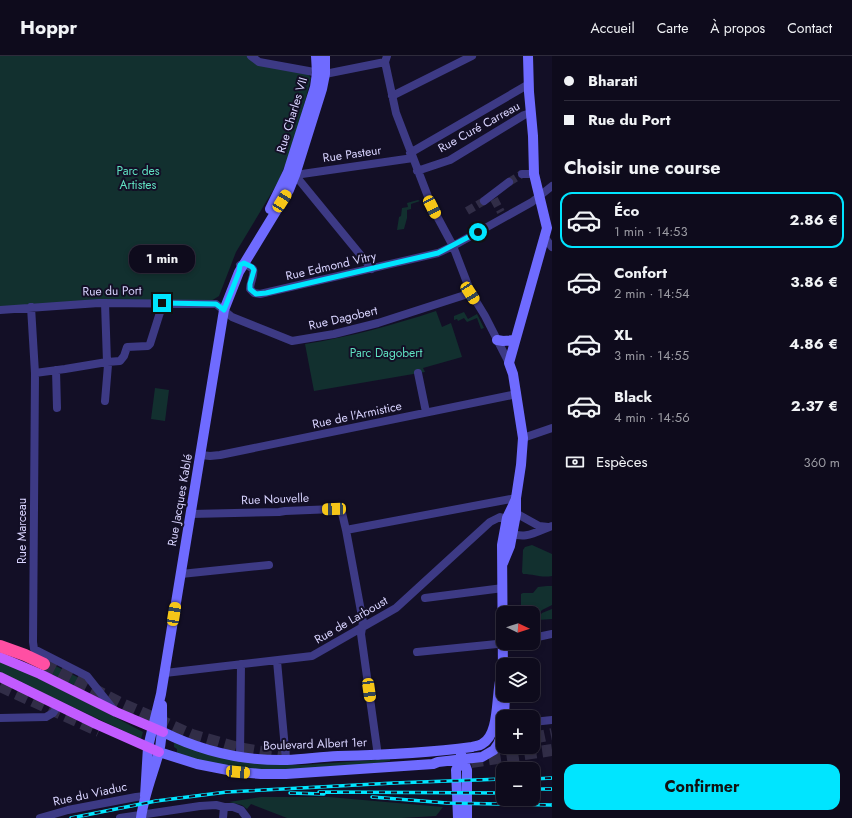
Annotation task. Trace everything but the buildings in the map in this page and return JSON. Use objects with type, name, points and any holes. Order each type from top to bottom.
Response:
[{"type":"highway","points":[[0,646],[44,664]]},
{"type":"main road","points":[[0,657],[40,674],[116,712],[163,732]]},
{"type":"main road","points":[[0,676],[58,706],[159,752]]},
{"type":"street","points":[[251,56],[259,62],[322,74]]},
{"type":"street","points":[[316,56],[322,74]]},
{"type":"street","points":[[322,74],[325,56]]},
{"type":"street","points":[[392,96],[472,56]]},
{"type":"street","points":[[509,362],[548,228],[534,174],[528,56]]},
{"type":"street","points":[[386,59],[396,114],[417,171],[432,207],[453,246],[470,293],[485,316],[509,362],[513,374],[523,438],[516,498],[509,532],[510,546],[503,563],[503,606]]},
{"type":"street","name":"Rue Charles VII","points":[[224,310],[246,251],[291,173],[315,87],[322,74],[386,59]]},
{"type":"street","points":[[412,156],[529,84]]},
{"type":"street","name":"Rue Curé Carreau","points":[[417,171],[450,160],[524,114],[530,113]]},
{"type":"street","name":"Rue Pasteur","points":[[291,173],[412,156]]},
{"type":"street","points":[[291,173],[372,268]]},
{"type":"street","points":[[522,174],[534,174]]},
{"type":"street","points":[[484,201],[493,197],[509,182]]},
{"type":"street","name":"Rue Edmond Vitry","points":[[241,267],[252,267],[254,270],[250,289],[254,293],[260,294],[438,253],[453,246],[503,214],[539,197],[552,186]]},
{"type":"street","points":[[545,238],[552,247]]},
{"type":"street","name":"Rue Dagobert","points":[[224,310],[232,317],[292,340],[334,334],[378,323],[470,293]]},
{"type":"street","points":[[104,401],[108,365],[106,362],[105,303]]},
{"type":"street","name":"Rue du Port","points":[[0,310],[105,303],[162,303],[216,304],[224,310]]},
{"type":"street","points":[[35,373],[120,361],[122,360],[127,347],[148,346],[150,344],[162,303]]},
{"type":"street","name":"Rue Marceau","points":[[31,307],[35,373],[34,649],[87,676],[116,712]]},
{"type":"street","name":"Rue Jacques Kablé","points":[[148,747],[165,672],[224,310]]},
{"type":"street","points":[[497,340],[515,340]]},
{"type":"street","points":[[56,370],[57,408]]},
{"type":"street","points":[[418,373],[426,412]]},
{"type":"street","name":"Rue de l'Armistice","points":[[201,455],[220,455],[517,394]]},
{"type":"street","points":[[523,438],[552,428]]},
{"type":"street","points":[[378,756],[361,634],[363,622],[346,530],[516,498]]},
{"type":"street","name":"Rue Nouvelle","points":[[191,514],[334,509],[342,513],[346,530]]},
{"type":"street","points":[[512,516],[538,526],[551,527]]},
{"type":"street","name":"Rue de Larboust","points":[[165,672],[312,656],[396,608],[490,522],[500,517],[512,516]]},
{"type":"street","points":[[509,532],[520,536],[527,536],[551,527]]},
{"type":"street","points":[[181,574],[269,565]]},
{"type":"street","points":[[425,598],[502,588]]},
{"type":"street","points":[[540,637],[552,634]]},
{"type":"street","points":[[417,652],[496,645]]},
{"type":"street","points":[[277,661],[286,760]]},
{"type":"street","points":[[240,758],[241,664]]},
{"type":"street","name":"Rue Jacques Kablé","points":[[159,752],[163,732],[161,694]]},
{"type":"street","points":[[0,718],[46,717],[53,713],[58,706]]},
{"type":"street","points":[[540,721],[552,720]]},
{"type":"street","name":"Boulevard Albert 1er","points":[[163,732],[201,748],[240,758],[286,760],[337,756],[378,756],[472,747],[481,745],[496,728]]},
{"type":"street","points":[[143,809],[148,747]]},
{"type":"street","points":[[143,809],[159,752],[196,764],[238,772],[286,774],[433,764],[438,762],[482,757],[494,750],[496,747]]},
{"type":"street","points":[[460,748],[462,759],[467,770],[461,818]]},
{"type":"street","points":[[461,818],[456,770],[462,759]]},
{"type":"street","points":[[433,764],[456,770]]},
{"type":"street","name":"Rue du Viaduc","points":[[40,818],[68,810],[136,797],[143,809]]},
{"type":"street","points":[[120,818],[143,809],[216,805],[233,807],[240,810],[247,818]]},
{"type":"street","points":[[223,818],[224,807]]},
{"type":"green space","name":"Parc des Artistes","points":[[0,56],[247,56],[259,64],[307,73],[311,78],[295,141],[278,182],[236,252],[219,296],[211,301],[0,307]]},
{"type":"green space","points":[[418,200],[420,201],[411,204],[411,209],[407,210],[407,218],[404,229],[397,230],[402,208],[408,207],[407,203]]},
{"type":"green space","name":"Parc Dagobert","points":[[436,311],[442,327],[451,323],[462,357],[423,368],[425,372],[314,391],[305,344],[371,330]]},
{"type":"green space","points":[[464,312],[468,319],[477,314],[484,328],[481,329],[477,318],[467,322],[464,318],[458,321],[457,319],[454,320],[454,316]]},
{"type":"green space","points":[[155,388],[169,390],[165,421],[151,419]]},
{"type":"green space","points":[[532,545],[552,554],[552,576],[544,577],[523,574],[523,550],[525,547]]},
{"type":"green space","points":[[552,586],[552,605],[540,612],[540,606],[521,606],[521,594],[533,593],[538,587]]},
{"type":"green space","points":[[552,609],[552,619],[540,620],[540,615]]},
{"type":"green space","points":[[46,661],[83,680],[78,687],[42,670]]},
{"type":"green space","points":[[0,662],[8,664],[73,695],[143,732],[141,739],[0,673]]},
{"type":"green space","points":[[174,742],[286,765],[390,759],[390,761],[320,769],[249,769],[222,765],[177,754],[177,749],[174,747]]},
{"type":"green space","points":[[261,797],[329,797],[443,807],[436,816],[402,818],[287,818],[251,804],[247,809],[242,805],[229,802]]},
{"type":"tunnel","points":[[509,182],[522,174]]},
{"type":"tunnel","points":[[494,199],[501,212]]},
{"type":"tunnel","points":[[467,211],[484,201]]},
{"type":"tunnel","points":[[44,664],[120,703],[192,735],[238,748],[293,757]]},
{"type":"tunnel","points":[[0,686],[99,731]]},
{"type":"tunnel","points":[[540,737],[552,734]]},
{"type":"tunnel","points":[[471,762],[552,750]]},
{"type":"railway","points":[[540,779],[552,778]]},
{"type":"railway","points":[[71,818],[156,801],[227,792],[496,779]]},
{"type":"railway","points":[[540,789],[552,789]]},
{"type":"railway","points":[[319,792],[496,793]]},
{"type":"railway","points":[[290,793],[324,794]]},
{"type":"railway","points":[[372,797],[447,803],[552,805]]},
{"type":"route","points":[[162,303],[216,304],[224,310],[239,272],[240,265],[244,263],[252,267],[254,270],[250,289],[256,294],[260,294],[438,253],[478,232]]}]
